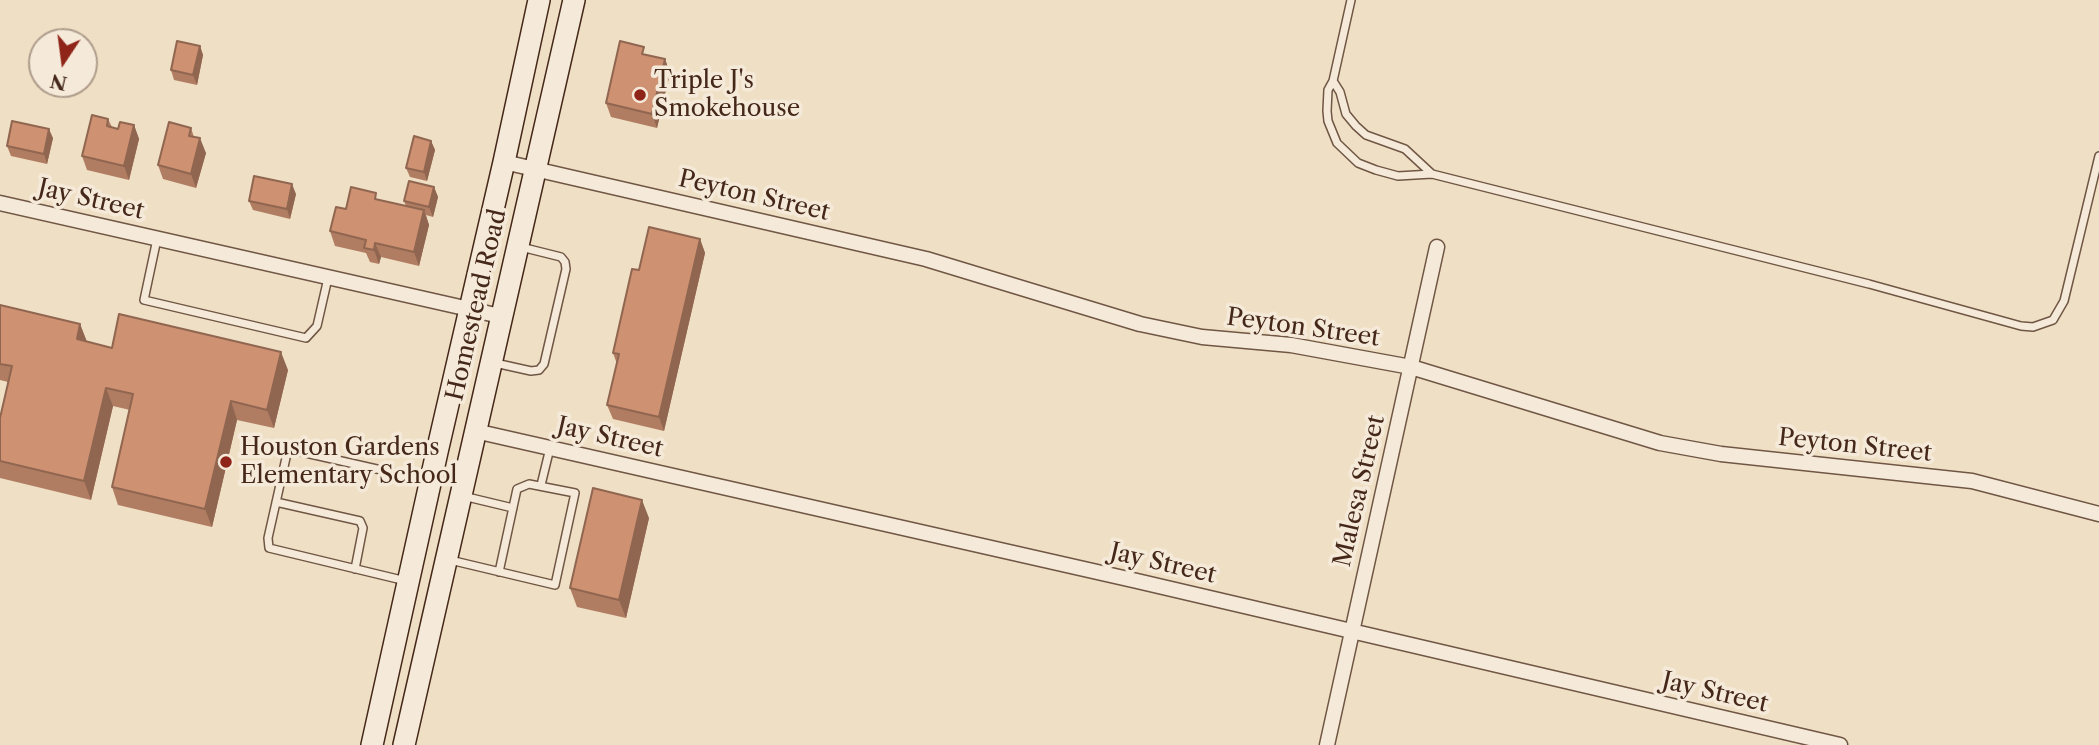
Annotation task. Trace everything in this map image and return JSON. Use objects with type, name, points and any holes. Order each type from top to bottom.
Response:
[{"type":"main road","name":"Homestead Road","points":[[372,745],[538,0]]},
{"type":"main road","name":"Homestead Road","points":[[404,745],[574,0]]},
{"type":"street","name":"Peyton Street","points":[[504,162],[926,259],[1140,324],[1202,337],[1291,345],[1411,367],[1660,443],[1721,454],[1972,481],[2099,514]]},
{"type":"street","name":"Jay Street","points":[[0,203],[500,316]]},
{"type":"street","name":"Malesa Street","points":[[1327,745],[1437,247]]},
{"type":"street","name":"Jay Street","points":[[475,431],[1124,578],[1840,745]]},
{"type":"lane","points":[[1351,0],[1333,81],[1328,90],[1328,121],[1337,144],[1358,163],[1398,176],[1432,174],[1869,285],[2021,327],[2033,327],[2053,320],[2064,301],[2099,156]]},
{"type":"lane","points":[[1333,81],[1340,92],[1346,114],[1356,127],[1366,135],[1405,149],[1432,174]]},
{"type":"lane","points":[[157,239],[144,300],[306,338],[317,326],[328,277]]},
{"type":"lane","points":[[490,362],[531,372],[544,364],[548,351],[566,269],[565,262],[561,257],[517,246]]},
{"type":"lane","points":[[541,485],[550,448]]},
{"type":"lane","points":[[409,582],[270,548],[268,538],[288,449],[430,481]]},
{"type":"lane","points":[[446,559],[499,572],[555,585],[576,493],[529,484],[517,489],[499,572]]},
{"type":"lane","points":[[460,495],[513,508]]},
{"type":"lane","points":[[276,502],[360,521],[363,528],[355,569]]},
{"type":"building","points":[[177,41],[200,46],[193,75],[171,70]]},
{"type":"building","name":"Triple J's Smokehouse","points":[[620,41],[644,47],[642,54],[665,59],[652,114],[606,103]]},
{"type":"building","points":[[92,115],[108,119],[107,126],[118,129],[120,122],[134,125],[124,166],[82,156]]},
{"type":"building","points":[[12,121],[49,129],[44,154],[7,146]]},
{"type":"building","points":[[169,122],[191,128],[189,136],[200,138],[191,174],[158,165]]},
{"type":"building","points":[[414,136],[431,141],[424,172],[406,168]]},
{"type":"building","points":[[254,176],[292,184],[287,209],[249,201]]},
{"type":"building","points":[[409,181],[434,187],[429,207],[404,201]]},
{"type":"building","points":[[351,187],[376,193],[375,199],[424,210],[414,252],[375,243],[374,250],[364,248],[366,240],[330,231],[336,207],[346,209]]},
{"type":"building","points":[[649,227],[700,239],[659,417],[607,405],[619,354],[613,353],[632,269],[639,270]]},
{"type":"building","points":[[0,305],[80,324],[77,339],[112,348],[119,314],[281,352],[267,410],[231,401],[205,509],[112,487],[133,394],[106,388],[84,481],[0,461],[0,418],[12,366],[0,364]]},
{"type":"building","points":[[593,488],[642,500],[619,600],[570,588]]},
{"type":"place","name":"Triple J's Smokehouse","points":[[640,95]]},
{"type":"place","name":"Houston Gardens Elementary School","points":[[226,462]]}]
